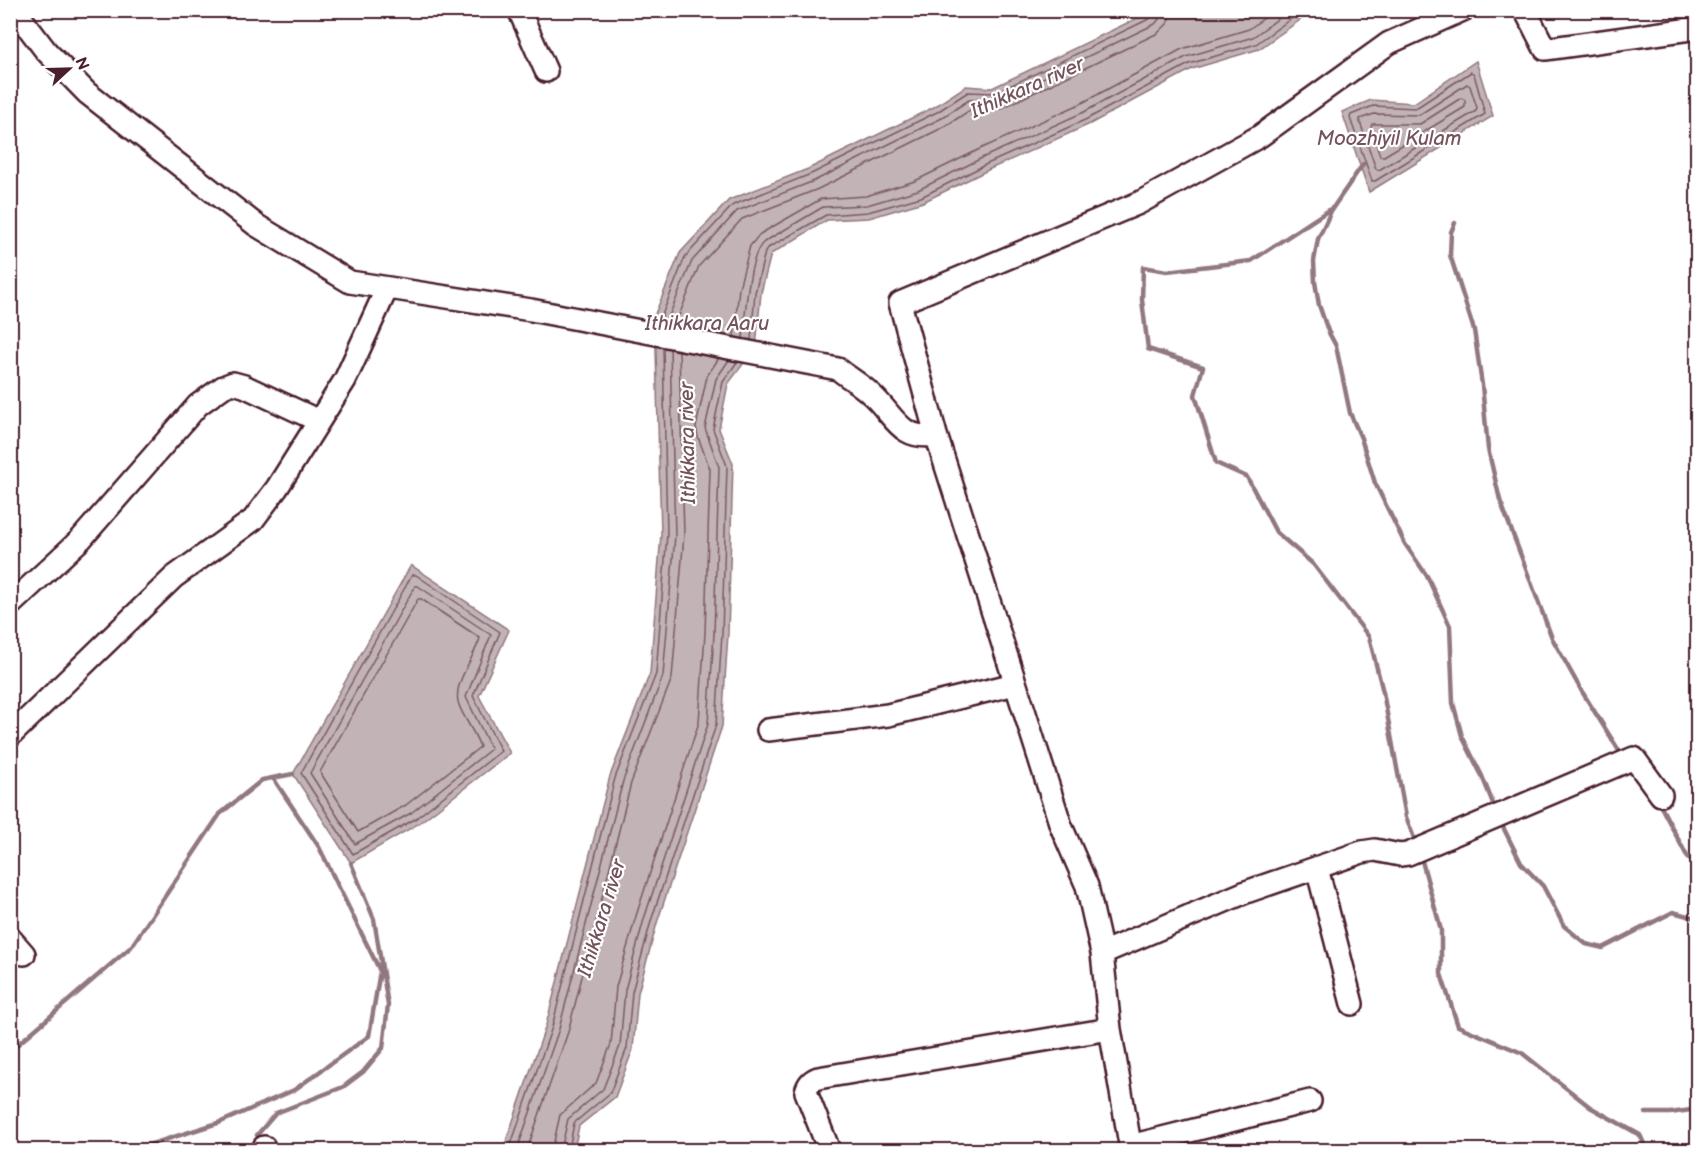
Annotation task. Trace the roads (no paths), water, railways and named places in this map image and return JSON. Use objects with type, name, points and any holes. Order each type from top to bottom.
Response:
[{"type":"street","points":[[15,10],[46,51],[87,93],[255,225],[350,282],[531,310],[838,369],[872,395],[905,432],[923,437],[936,435]]},
{"type":"street","points":[[519,10],[546,71]]},
{"type":"street","points":[[1310,1101],[1130,1148],[1110,1029],[1102,952],[1087,885],[1061,826],[1015,684],[936,435],[900,303],[1139,203],[1260,136],[1389,43],[1463,10]]},
{"type":"street","points":[[1525,10],[1545,49],[1698,28]]},
{"type":"street","points":[[12,730],[174,577],[253,520],[277,488],[345,380],[387,288]]},
{"type":"street","points":[[10,605],[81,539],[198,405],[223,387],[233,383],[244,386],[319,421]]},
{"type":"street","points":[[768,730],[888,715],[1015,684]]},
{"type":"street","points":[[1102,952],[1246,892],[1317,868],[1374,850],[1400,855],[1408,854],[1634,758],[1661,795]]},
{"type":"street","points":[[1317,868],[1352,1004]]},
{"type":"street","points":[[10,938],[24,954]]},
{"type":"street","points":[[829,1150],[806,1092],[807,1085],[811,1081],[1110,1029]]},
{"type":"water","name":"Ithikkara Aaru","points":[[1152,11],[1313,11],[1259,49],[1192,69],[1090,124],[923,202],[869,218],[827,220],[771,254],[761,293],[756,347],[728,384],[719,429],[733,464],[728,634],[722,726],[657,923],[638,993],[633,1049],[615,1097],[579,1126],[574,1150],[503,1150],[546,1025],[610,776],[650,673],[661,534],[655,314],[680,253],[729,200],[808,169],[934,107],[966,86],[992,88]]},
{"type":"water","name":"Moozhiyil Kulam","points":[[1476,61],[1493,116],[1369,192],[1342,112],[1371,100],[1414,103]]},
{"type":"water","points":[[411,565],[509,630],[479,696],[510,753],[418,824],[351,863],[293,774]]},
{"type":"waterway","points":[[1363,164],[1332,209],[1318,239],[1314,261],[1319,305],[1336,346],[1350,413],[1361,438],[1375,483],[1405,544],[1427,576],[1450,626],[1453,703],[1462,736],[1496,811]]},
{"type":"waterway","points":[[1332,208],[1251,261],[1167,271],[1143,267],[1142,300],[1148,349],[1203,367],[1195,395],[1216,463],[1247,477],[1276,532],[1313,564],[1369,637],[1383,692],[1406,817],[1414,838]]},
{"type":"waterway","points":[[1455,223],[1451,232],[1450,255],[1474,330],[1488,449],[1500,500],[1552,638],[1623,757]]},
{"type":"waterway","points":[[10,1051],[131,947],[220,814],[262,780],[293,774]]},
{"type":"waterway","points":[[133,1150],[221,1122],[294,1090],[369,1036],[380,971],[319,847],[273,778]]},
{"type":"waterway","points":[[1658,801],[1688,858],[1698,865]]},
{"type":"waterway","points":[[1500,821],[1521,863],[1543,886],[1564,926],[1586,944],[1603,948],[1673,912],[1695,918],[1698,922]]},
{"type":"waterway","points":[[1422,861],[1441,930],[1441,974],[1458,1026],[1522,1053],[1590,1107],[1640,1135],[1647,1150]]},
{"type":"waterway","points":[[257,1135],[276,1113],[343,1087],[363,1072],[383,1048],[388,1005],[374,919],[351,863]]},
{"type":"waterway","points":[[1646,1113],[1670,1113],[1698,1109]]},
{"type":"water label","name":"Ithikkara river","points":[[1027,87]]},
{"type":"water label","name":"Ithikkara river","points":[[687,443]]},
{"type":"water label","name":"Ithikkara river","points":[[601,918]]}]
